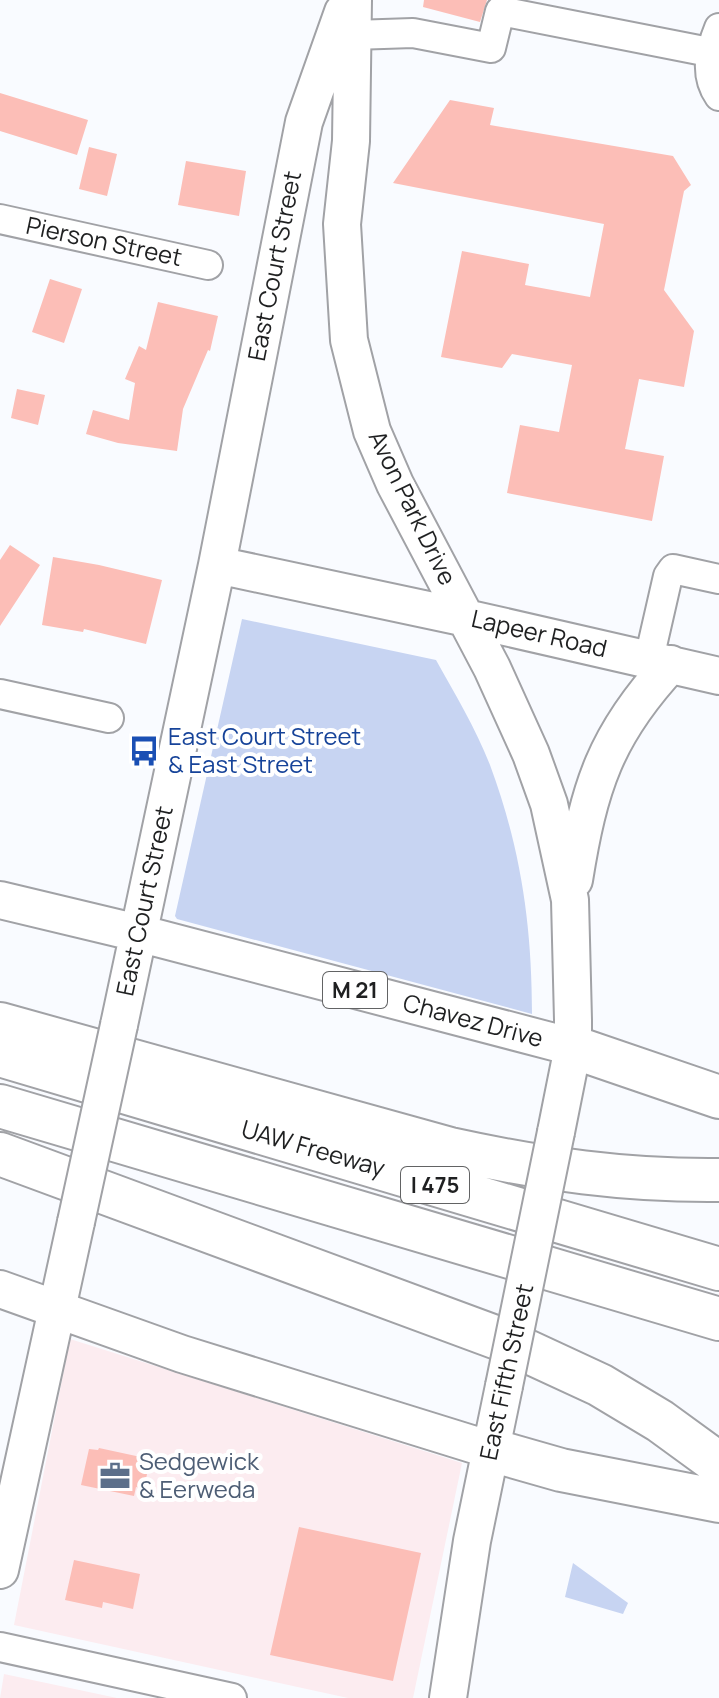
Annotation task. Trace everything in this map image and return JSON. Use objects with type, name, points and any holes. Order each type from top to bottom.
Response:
[{"type":"highway","points":[[0,1024],[499,1160],[612,1177],[719,1180]]},
{"type":"highway","points":[[573,1047],[719,1097]]},
{"type":"highway","name":"UAW Freeway","points":[[0,1055],[719,1269]]},
{"type":"highway","name":"UAW Freeway","points":[[0,1106],[719,1319]]},
{"type":"highway","points":[[0,1154],[518,1347],[600,1385],[660,1421],[711,1487]]},
{"type":"highway","points":[[491,1450],[561,1470],[711,1487]]},
{"type":"main road","name":"East Court Street","points":[[0,1570],[217,565],[304,122],[351,12]]},
{"type":"main road","name":"Avon Park Drive","points":[[351,12],[351,141],[342,224],[349,340],[359,383],[372,431],[395,484],[466,618],[531,754],[549,804],[570,900]]},
{"type":"main road","points":[[296,159],[348,169]]},
{"type":"main road","name":"Lapeer Road","points":[[217,565],[719,676]]},
{"type":"main road","points":[[570,900],[584,818],[606,757],[660,662]]},
{"type":"main road","name":"Chavez Drive","points":[[0,900],[573,1047]]},
{"type":"main road","name":"East Fifth Street","points":[[448,1698],[467,1571],[573,1047],[570,900]]},
{"type":"main road","points":[[0,1289],[182,1354],[491,1450]]},
{"type":"street","points":[[351,12],[413,33],[491,48],[500,11],[714,40],[713,88],[719,96]]},
{"type":"street","name":"Pierson Street","points":[[0,219],[208,265]]},
{"type":"street","points":[[660,662],[668,576],[673,569],[719,579]]},
{"type":"street","points":[[0,694],[109,718]]},
{"type":"street","points":[[0,1647],[232,1698]]},
{"type":"shaded area","points":[[242,619],[436,660],[490,765],[510,827],[527,918],[532,1014],[177,919],[175,916]]},
{"type":"shaded area","points":[[70,1339],[462,1463],[413,1698],[348,1698],[14,1625]]},
{"type":"shaded area","points":[[573,1563],[628,1603],[623,1614],[565,1597]]},
{"type":"shaded area","points":[[4,1674],[117,1698],[0,1698]]},
{"type":"building","points":[[424,0],[487,0],[480,22],[423,7]]},
{"type":"building","points":[[0,93],[88,120],[77,155],[0,131]]},
{"type":"building","points":[[450,100],[494,108],[490,125],[673,156],[691,185],[684,191],[664,290],[694,331],[684,387],[639,379],[625,449],[664,456],[652,521],[507,493],[520,425],[559,432],[572,365],[512,354],[502,368],[441,357],[462,251],[529,264],[525,285],[590,297],[604,224],[393,183]]},
{"type":"building","points":[[89,147],[117,154],[107,196],[79,189]]},
{"type":"building","points":[[186,161],[246,171],[239,216],[178,205]]},
{"type":"building","points":[[50,279],[82,289],[64,343],[32,332]]},
{"type":"building","points":[[158,302],[218,316],[210,351],[183,409],[177,451],[118,443],[86,434],[93,410],[129,420],[135,383],[125,379],[139,346],[146,350]]},
{"type":"building","points":[[17,389],[45,395],[38,425],[11,418]]},
{"type":"building","points":[[10,545],[40,565],[0,626],[0,560]]},
{"type":"building","points":[[53,557],[162,580],[146,644],[84,629],[83,632],[42,625]]},
{"type":"building","name":"Sedgewick & Eerweda","points":[[99,1448],[150,1459],[144,1489],[136,1487],[134,1496],[81,1485],[89,1449]]},
{"type":"building","points":[[299,1527],[421,1553],[393,1681],[270,1655]]},
{"type":"building","points":[[74,1560],[140,1574],[133,1609],[103,1602],[102,1608],[65,1600]]},
{"type":"place","name":"East Court Street & East Street","points":[[144,751]]},
{"type":"place","name":"Sedgewick & Eerweda","points":[[115,1476]]}]
